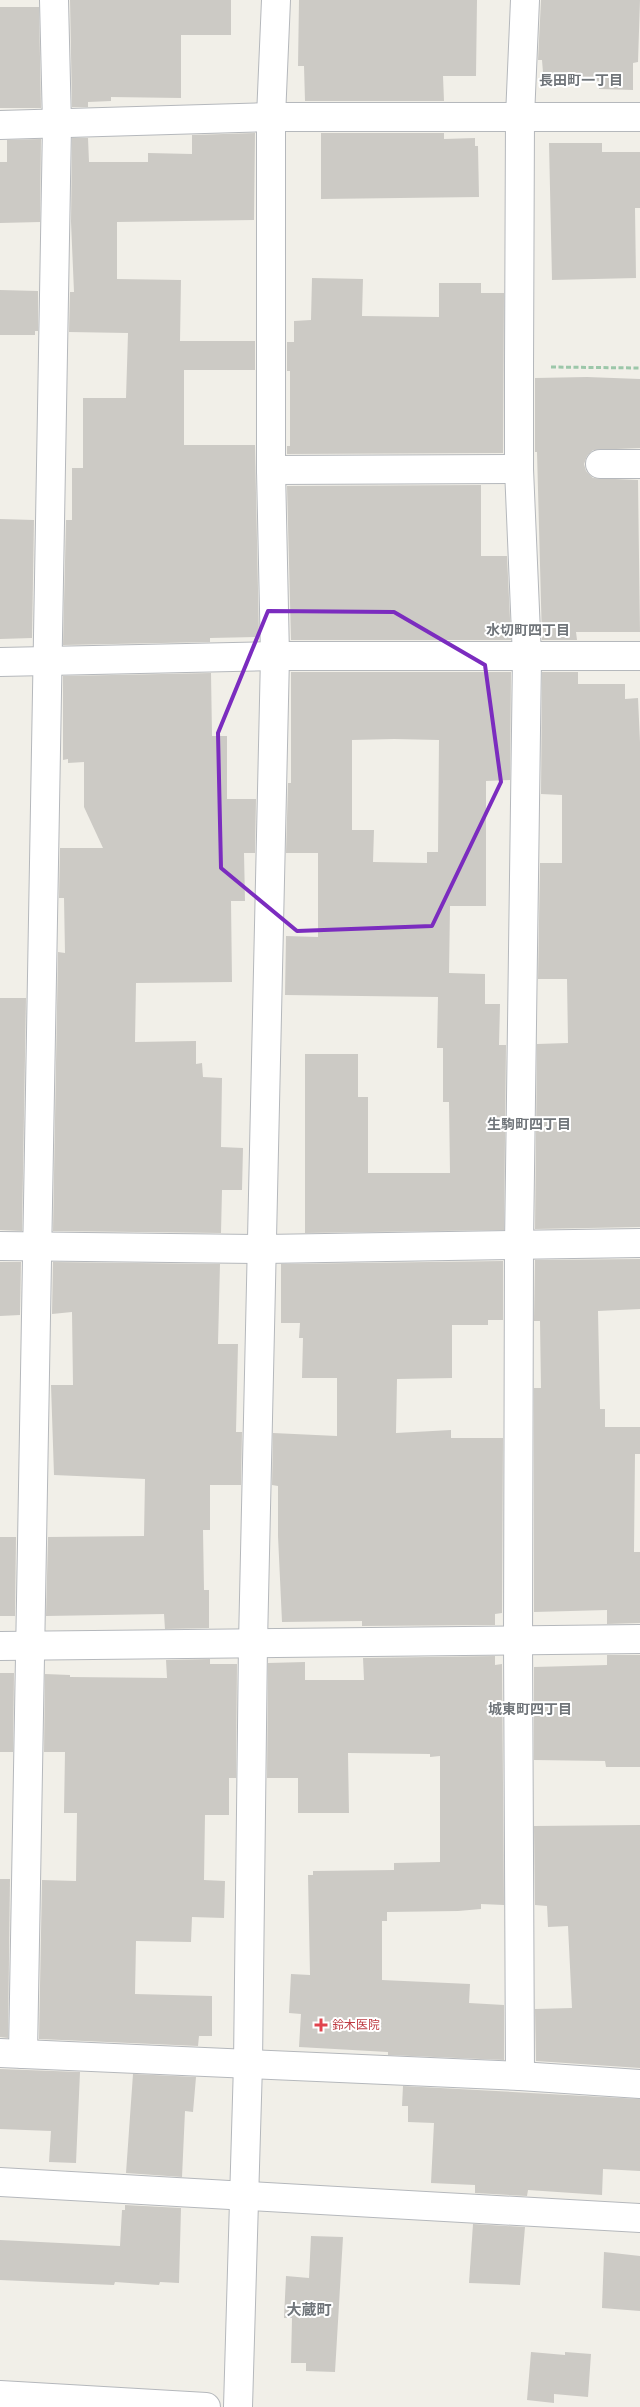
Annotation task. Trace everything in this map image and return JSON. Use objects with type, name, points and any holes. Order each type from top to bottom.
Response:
[{"type":"street","points":[[54,0],[57,125],[30,1645],[12,2053],[520,2076],[640,2084]]},
{"type":"street","points":[[238,2407],[248,2064],[253,1643],[264,1249],[275,656],[270,470],[271,117],[276,0]]},
{"type":"street","points":[[520,2076],[519,1244],[527,657],[519,469],[519,366],[520,117],[525,0]]},
{"type":"street","points":[[0,125],[57,125],[271,117],[639,117]]},
{"type":"street","points":[[600,464],[640,464]]},
{"type":"street","points":[[270,470],[519,469]]},
{"type":"street","points":[[0,662],[275,656],[640,656]]},
{"type":"street","points":[[0,1246],[264,1249],[640,1243]]},
{"type":"street","points":[[0,1646],[640,1639]]},
{"type":"street","points":[[0,2182],[640,2218]]},
{"type":"street","points":[[0,2395],[206,2407]]},
{"type":"path","points":[[519,366],[640,368]]},
{"type":"highlighted area","points":[[268,611],[394,612],[485,665],[501,782],[432,926],[297,931],[221,868],[218,733]]},
{"type":"building","points":[[70,0],[231,0],[231,35],[181,35],[181,98],[111,97],[111,101],[88,102],[88,107],[72,107]]},
{"type":"building","points":[[299,0],[477,0],[476,76],[443,76],[444,101],[305,101],[304,66],[298,66]]},
{"type":"building","points":[[541,0],[640,0],[638,62],[633,63],[633,90],[599,89],[599,81],[544,85],[542,60],[538,60]]},
{"type":"building","points":[[0,7],[39,7],[41,108],[0,108]]},
{"type":"building","points":[[255,133],[254,220],[117,222],[117,279],[181,280],[180,341],[255,341],[255,370],[184,370],[184,445],[255,445],[259,637],[210,638],[210,642],[63,645],[66,520],[72,520],[72,468],[83,468],[83,398],[126,398],[128,333],[69,332],[70,292],[74,292],[71,222],[72,138],[88,138],[89,162],[148,162],[148,153],[192,154],[192,135]]},
{"type":"building","points":[[321,133],[444,133],[444,139],[475,138],[475,146],[478,146],[479,197],[321,199]]},
{"type":"building","points":[[41,139],[40,222],[0,223],[0,162],[7,162],[7,140]]},
{"type":"building","points":[[549,143],[602,143],[602,152],[640,152],[640,208],[635,208],[636,278],[552,280]]},
{"type":"building","points":[[312,278],[363,279],[362,316],[439,317],[439,283],[481,283],[481,293],[504,293],[503,453],[287,454],[287,446],[290,446],[290,371],[287,371],[287,342],[294,342],[294,321],[311,320]]},
{"type":"building","points":[[0,290],[38,291],[38,331],[35,331],[35,335],[0,335]]},
{"type":"building","points":[[535,378],[640,379],[640,448],[593,450],[587,456],[584,464],[586,471],[593,478],[638,480],[640,632],[576,632],[577,640],[542,640],[537,452],[535,452]]},
{"type":"building","points":[[481,485],[481,556],[507,556],[511,640],[291,640],[287,486]]},
{"type":"building","points":[[0,519],[34,520],[32,638],[0,639]]},
{"type":"building","points":[[291,672],[511,672],[510,780],[486,781],[486,906],[450,906],[449,973],[485,974],[485,1004],[500,1004],[499,1045],[506,1045],[504,1230],[305,1233],[305,1054],[358,1054],[358,1097],[368,1097],[368,1173],[450,1173],[449,1102],[443,1102],[443,1048],[437,1048],[438,997],[285,995],[286,936],[318,937],[318,853],[286,853],[288,783],[291,783]],"holes":[[[352,740],[439,740],[438,852],[427,852],[427,863],[373,862],[374,830],[352,830]]]},
{"type":"building","points":[[542,672],[578,672],[578,684],[625,684],[625,699],[638,698],[640,742],[640,1227],[535,1229],[537,1044],[568,1043],[567,979],[538,979],[540,863],[562,863],[562,795],[541,794]]},
{"type":"building","points":[[211,673],[212,736],[227,736],[227,799],[256,799],[255,853],[244,853],[245,901],[231,901],[232,982],[136,983],[135,1042],[196,1041],[196,1064],[202,1063],[203,1077],[222,1078],[221,1147],[243,1148],[242,1190],[222,1190],[221,1233],[53,1231],[58,952],[65,953],[64,898],[59,898],[60,848],[103,848],[84,807],[84,762],[68,763],[68,759],[63,760],[63,676]]},
{"type":"building","points":[[0,998],[26,998],[22,1231],[0,1230]]},
{"type":"building","points":[[640,1259],[640,1309],[598,1311],[600,1409],[605,1409],[605,1427],[640,1427],[640,1454],[635,1454],[634,1552],[640,1552],[640,1623],[607,1624],[607,1610],[534,1612],[534,1388],[541,1388],[540,1321],[534,1321],[535,1260]]},
{"type":"building","points":[[503,1261],[503,1320],[488,1320],[488,1325],[452,1325],[452,1378],[397,1379],[396,1433],[451,1430],[451,1438],[503,1438],[502,1613],[495,1614],[495,1625],[362,1626],[362,1621],[282,1622],[278,1486],[272,1485],[273,1433],[337,1436],[337,1378],[302,1378],[303,1338],[299,1338],[300,1323],[281,1323],[281,1264]]},
{"type":"building","points":[[0,1262],[21,1262],[20,1315],[0,1316]]},
{"type":"building","points":[[53,1262],[220,1264],[218,1344],[238,1344],[236,1432],[242,1432],[241,1485],[210,1485],[210,1530],[203,1530],[204,1590],[209,1590],[209,1628],[165,1629],[164,1614],[46,1616],[48,1537],[144,1536],[145,1479],[54,1475],[51,1385],[73,1385],[72,1312],[52,1314]]},
{"type":"building","points":[[0,1537],[16,1537],[15,1616],[0,1616]]},
{"type":"building","points":[[607,1655],[640,1655],[640,1767],[606,1767],[605,1761],[534,1760],[534,1667],[607,1665]]},
{"type":"building","points":[[495,1656],[495,1665],[502,1664],[504,1905],[481,1904],[481,1909],[458,1911],[387,1912],[387,1921],[382,1921],[382,1980],[470,1984],[469,2003],[504,2005],[504,2060],[388,2055],[388,2052],[299,2047],[301,2014],[289,2013],[291,1974],[310,1975],[308,1875],[313,1875],[313,1871],[394,1870],[394,1863],[440,1862],[440,1756],[430,1757],[430,1754],[348,1753],[349,1813],[298,1813],[298,1778],[267,1778],[268,1663],[305,1662],[305,1680],[364,1680],[363,1658]]},
{"type":"building","points":[[210,1659],[210,1664],[237,1664],[236,1778],[229,1778],[229,1815],[205,1815],[204,1880],[225,1881],[224,1918],[192,1917],[191,1942],[136,1941],[135,1994],[212,1996],[212,2036],[199,2036],[198,2046],[39,2039],[42,1880],[76,1881],[77,1813],[64,1813],[65,1752],[44,1752],[45,1674],[70,1675],[70,1677],[167,1678],[166,1660]]},
{"type":"building","points":[[0,1673],[14,1673],[13,1752],[0,1752]]},
{"type":"building","points":[[640,1825],[640,2068],[536,2061],[535,2009],[572,2008],[568,1926],[548,1927],[547,1906],[535,1905],[534,1826]]},
{"type":"building","points":[[0,1879],[10,1879],[8,2038],[0,2037]]},
{"type":"building","points":[[0,2069],[80,2072],[76,2163],[49,2162],[51,2131],[0,2129]]},
{"type":"building","points":[[133,2074],[196,2077],[193,2112],[185,2111],[182,2177],[126,2173]]},
{"type":"building","points":[[403,2086],[640,2099],[640,2171],[603,2169],[602,2195],[528,2190],[527,2196],[475,2193],[475,2185],[431,2183],[434,2123],[408,2122],[408,2106],[402,2106]]},
{"type":"building","points":[[125,2205],[181,2208],[179,2283],[160,2282],[159,2285],[115,2282],[114,2285],[0,2280],[0,2240],[120,2246],[122,2210],[125,2210]]},
{"type":"building","points":[[473,2224],[525,2227],[520,2285],[469,2283]]},
{"type":"building","points":[[311,2236],[343,2237],[335,2372],[306,2371],[306,2363],[291,2363],[292,2318],[284,2318],[286,2276],[309,2278]]},
{"type":"building","points":[[604,2252],[640,2256],[640,2311],[602,2308]]},
{"type":"building","points":[[531,2352],[565,2355],[565,2352],[591,2354],[588,2397],[554,2394],[554,2403],[527,2400]]},
{"type":"place","name":"鈴木医院","points":[[321,2025]]},
{"type":"district","name":"長田町一丁目","points":[[581,80]]},
{"type":"district","name":"水切町四丁目","points":[[528,630]]},
{"type":"district","name":"生駒町四丁目","points":[[529,1124]]},
{"type":"district","name":"城東町四丁目","points":[[530,1709]]},
{"type":"district","name":"大蔵町","points":[[309,2310]]}]
